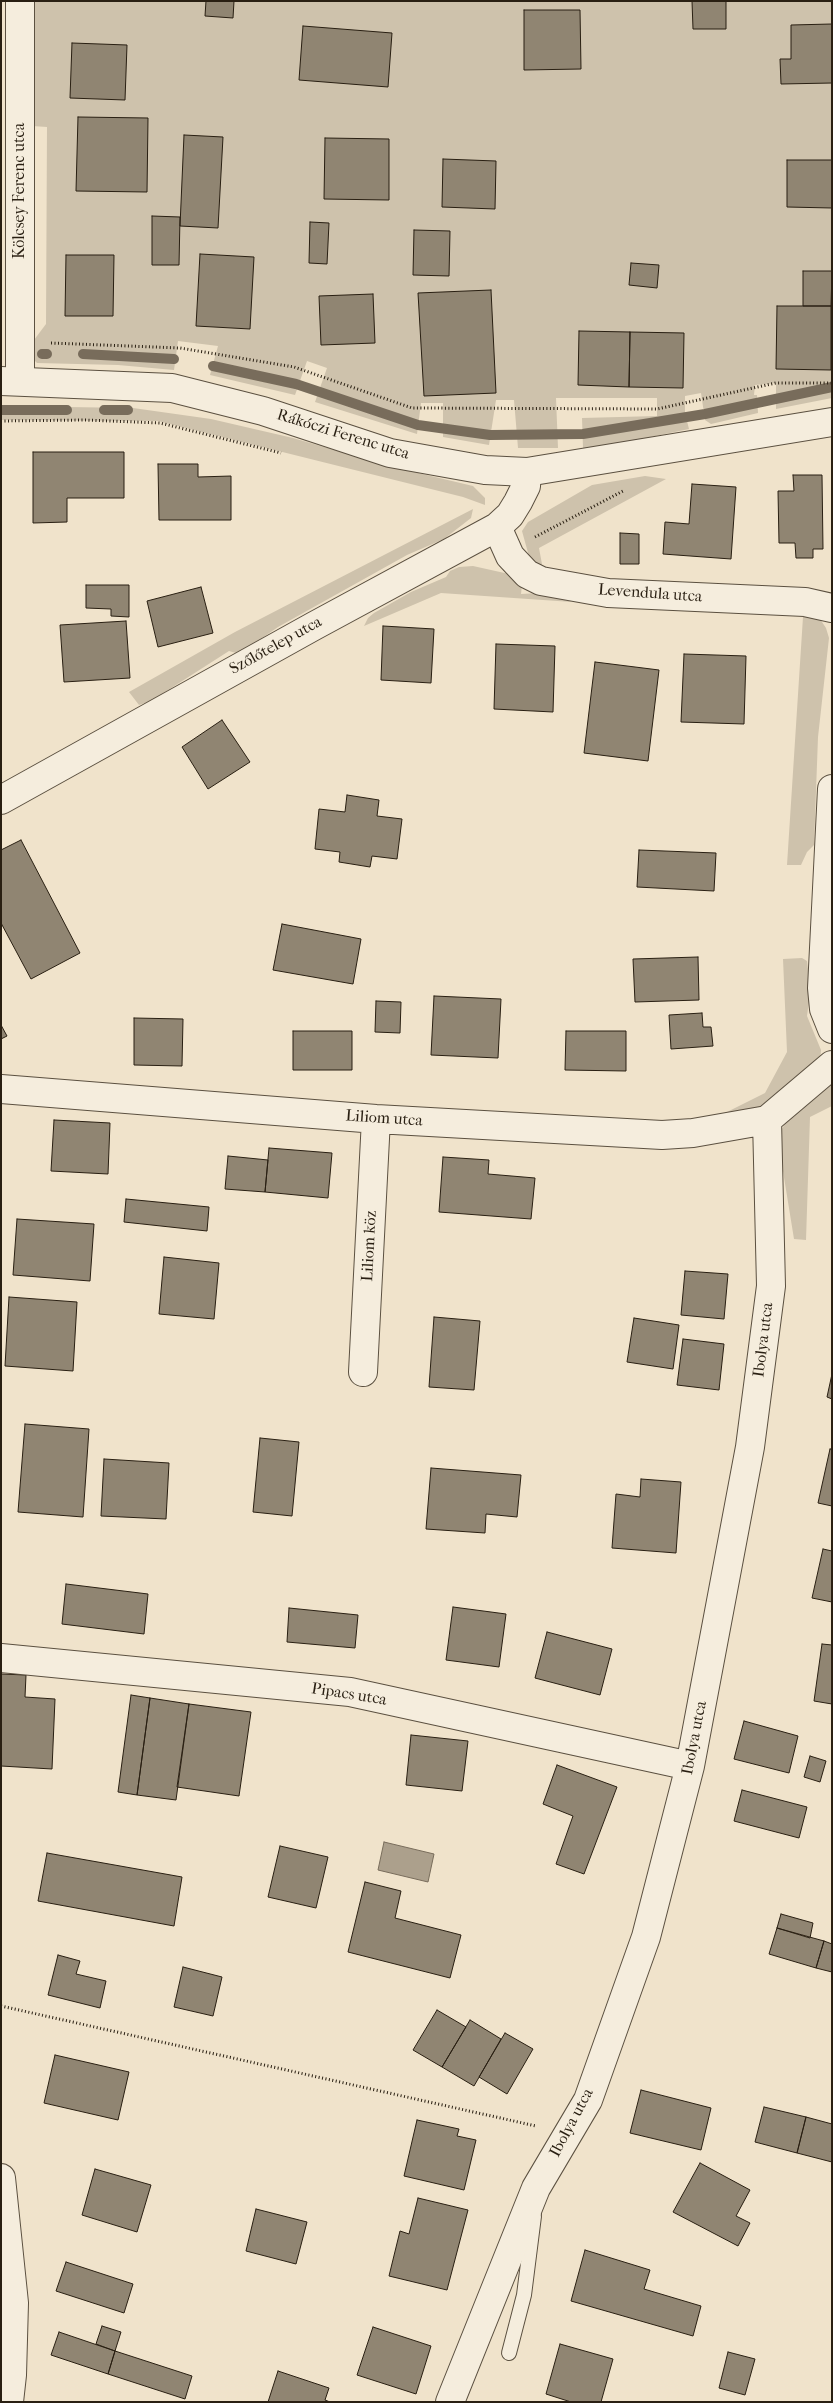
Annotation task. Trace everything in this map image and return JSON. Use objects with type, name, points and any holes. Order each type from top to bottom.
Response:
[{"type":"street","name":"Kölcsey Ferenc utca","points":[[10,381],[20,1]]},
{"type":"street","name":"Rákóczi Ferenc utca","points":[[10,381],[172,388],[263,411],[390,453],[484,470],[527,472],[832,422]]},
{"type":"street","name":"Szőlőtelep utca","points":[[1,800],[314,626],[498,527],[510,515],[518,502],[526,486],[527,472]]},
{"type":"street","name":"Levendula utca","points":[[498,527],[510,556],[526,574],[541,581],[608,593],[805,602],[832,608]]},
{"type":"street","points":[[832,789],[822,988],[824,1009],[832,1029]]},
{"type":"street","points":[[767,1120],[832,1065]]},
{"type":"street","name":"Liliom utca","points":[[1,1089],[376,1119],[662,1135],[693,1133],[767,1120]]},
{"type":"street","name":"Liliom köz","points":[[363,1372],[376,1119]]},
{"type":"street","name":"Ibolya utca","points":[[454,2399],[536,2188],[588,2100],[646,1937],[690,1766],[750,1448],[771,1286],[767,1120]]},
{"type":"street","name":"Pipacs utca","points":[[1,1658],[350,1692],[690,1766]]},
{"type":"street","points":[[1,2178],[14,2303],[6,2375],[9,2402]]},
{"type":"lane","points":[[509,2353],[524,2295],[536,2188]]},
{"type":"path","points":[[64,344],[180,348],[294,367],[412,408],[657,409],[776,383],[832,382]]},
{"type":"path","points":[[1,421],[85,420],[160,423],[286,454]]},
{"type":"path","points":[[1,2006],[568,2133]]},
{"type":"shaded area","points":[[32,1],[832,1],[832,398],[776,409],[776,383],[755,385],[754,395],[757,395],[758,413],[711,424],[705,420],[701,393],[685,396],[685,413],[689,429],[602,447],[583,448],[582,418],[657,416],[657,398],[556,398],[558,448],[518,448],[514,400],[496,400],[489,445],[443,437],[443,403],[421,403],[417,434],[315,402],[327,368],[307,361],[295,395],[210,375],[218,346],[178,341],[174,370],[118,365],[37,363],[33,359],[32,347],[34,340],[46,324],[47,127],[32,126]]},
{"type":"shaded area","points":[[1,406],[133,408],[211,419],[293,438],[397,468],[473,486],[485,498],[485,505],[463,497],[158,421],[1,420]]},
{"type":"shaded area","points":[[645,476],[666,479],[539,548],[544,575],[530,560],[522,531],[528,522],[592,485]]},
{"type":"shaded area","points":[[473,509],[471,518],[444,539],[407,555],[278,627],[245,650],[236,653],[229,651],[151,701],[139,705],[129,692],[235,632]]},
{"type":"shaded area","points":[[473,566],[509,574],[522,585],[521,594],[539,593],[572,602],[441,593],[364,626],[368,618],[374,613],[411,592],[446,577],[450,571],[459,567]]},
{"type":"shaded area","points":[[808,614],[820,619],[826,628],[829,638],[818,737],[814,845],[807,852],[801,865],[787,865],[803,617]]},
{"type":"shaded area","points":[[802,958],[807,961],[808,969],[810,994],[807,1016],[821,1050],[820,1061],[772,1105],[717,1117],[765,1093],[787,1052],[783,959]]},
{"type":"shaded area","points":[[832,1081],[832,1106],[810,1117],[806,1240],[794,1239],[782,1165],[780,1132],[793,1111]]},
{"type":"shaded area","points":[[384,1842],[434,1854],[428,1882],[378,1870]]},
{"type":"building","points":[[206,1],[234,1],[233,18],[205,16]]},
{"type":"building","points":[[692,1],[726,1],[726,29],[693,29]]},
{"type":"building","points":[[524,10],[580,10],[581,69],[524,70]]},
{"type":"building","points":[[832,24],[832,83],[781,84],[780,59],[791,59],[791,25]]},
{"type":"building","points":[[303,26],[392,33],[388,87],[299,80]]},
{"type":"building","points":[[72,43],[127,45],[125,100],[70,98]]},
{"type":"building","points":[[78,117],[148,118],[147,192],[76,191]]},
{"type":"building","points":[[184,135],[223,137],[218,228],[180,226]]},
{"type":"building","points":[[325,138],[389,139],[389,200],[324,199]]},
{"type":"building","points":[[443,159],[496,161],[495,209],[442,207]]},
{"type":"building","points":[[787,160],[832,160],[832,208],[787,207]]},
{"type":"building","points":[[152,216],[180,217],[179,265],[152,265]]},
{"type":"building","points":[[310,222],[329,223],[327,264],[309,263]]},
{"type":"building","points":[[414,230],[450,231],[449,276],[413,275]]},
{"type":"building","points":[[200,254],[254,257],[250,329],[196,326]]},
{"type":"building","points":[[66,255],[114,255],[113,316],[65,316]]},
{"type":"building","points":[[631,263],[659,265],[657,288],[629,285]]},
{"type":"building","points":[[803,271],[832,271],[831,306],[803,306]]},
{"type":"building","points":[[491,290],[496,393],[424,396],[418,293]]},
{"type":"building","points":[[373,294],[375,343],[321,345],[319,296]]},
{"type":"building","points":[[777,306],[831,306],[831,370],[776,369]]},
{"type":"building","points":[[579,331],[630,332],[629,387],[578,385]]},
{"type":"building","points":[[630,332],[684,333],[683,388],[629,387]]},
{"type":"building","points":[[33,452],[124,452],[124,498],[67,498],[67,522],[33,523]]},
{"type":"building","points":[[158,464],[198,464],[198,477],[231,476],[231,520],[159,520]]},
{"type":"building","points":[[793,475],[822,475],[823,549],[813,549],[813,558],[796,558],[795,543],[779,543],[778,491],[794,491]]},
{"type":"building","points":[[692,484],[736,487],[731,559],[663,554],[665,522],[689,524]]},
{"type":"building","points":[[620,533],[639,534],[639,564],[620,564]]},
{"type":"building","points":[[86,585],[129,585],[129,617],[111,616],[111,609],[86,608]]},
{"type":"building","points":[[201,587],[213,633],[158,647],[147,601]]},
{"type":"building","points":[[126,621],[130,678],[64,682],[60,625]]},
{"type":"building","points":[[383,626],[434,629],[431,683],[381,680]]},
{"type":"building","points":[[496,644],[555,646],[553,712],[494,709]]},
{"type":"building","points":[[684,654],[746,656],[744,724],[681,722]]},
{"type":"building","points":[[595,662],[659,670],[648,761],[584,753]]},
{"type":"building","points":[[222,720],[250,762],[208,789],[182,747]]},
{"type":"building","points":[[347,795],[379,800],[377,816],[402,819],[397,859],[372,856],[370,867],[339,862],[340,852],[315,849],[319,809],[345,812]]},
{"type":"building","points":[[21,840],[80,953],[31,979],[1,923],[1,850]]},
{"type":"building","points":[[639,850],[716,853],[714,891],[637,887]]},
{"type":"building","points":[[282,924],[361,939],[353,984],[273,970]]},
{"type":"building","points":[[698,957],[699,1000],[635,1002],[633,959]]},
{"type":"building","points":[[434,996],[501,999],[498,1058],[431,1055]]},
{"type":"building","points":[[376,1001],[401,1002],[400,1033],[375,1032]]},
{"type":"building","points":[[702,1013],[703,1027],[711,1027],[713,1046],[671,1049],[669,1015]]},
{"type":"building","points":[[134,1018],[183,1019],[182,1066],[134,1065]]},
{"type":"building","points":[[1,1025],[7,1036],[1,1039]]},
{"type":"building","points":[[293,1031],[352,1031],[352,1070],[293,1070]]},
{"type":"building","points":[[566,1031],[626,1031],[626,1071],[565,1070]]},
{"type":"building","points":[[54,1120],[110,1123],[108,1174],[51,1171]]},
{"type":"building","points":[[269,1148],[332,1153],[328,1198],[265,1192]]},
{"type":"building","points":[[228,1156],[268,1160],[265,1192],[225,1189]]},
{"type":"building","points":[[443,1157],[489,1160],[488,1174],[535,1178],[531,1219],[439,1212]]},
{"type":"building","points":[[126,1199],[209,1207],[207,1231],[124,1222]]},
{"type":"building","points":[[17,1219],[94,1224],[90,1281],[13,1275]]},
{"type":"building","points":[[164,1257],[219,1263],[214,1319],[159,1314]]},
{"type":"building","points":[[685,1271],[728,1274],[724,1319],[681,1315]]},
{"type":"building","points":[[9,1297],[77,1302],[73,1371],[5,1366]]},
{"type":"building","points":[[434,1317],[480,1321],[474,1390],[429,1387]]},
{"type":"building","points":[[634,1318],[679,1325],[673,1369],[627,1362]]},
{"type":"building","points":[[683,1339],[724,1344],[719,1390],[677,1385]]},
{"type":"building","points":[[832,1374],[832,1399],[827,1397]]},
{"type":"building","points":[[25,1424],[89,1429],[83,1517],[18,1512]]},
{"type":"building","points":[[260,1438],[299,1442],[292,1516],[253,1512]]},
{"type":"building","points":[[830,1449],[832,1449],[832,1506],[818,1503]]},
{"type":"building","points":[[104,1459],[169,1463],[166,1519],[101,1516]]},
{"type":"building","points":[[431,1468],[521,1475],[517,1517],[486,1514],[485,1533],[426,1529]]},
{"type":"building","points":[[641,1479],[681,1482],[676,1553],[612,1548],[616,1494],[640,1497]]},
{"type":"building","points":[[823,1549],[832,1551],[832,1602],[812,1598]]},
{"type":"building","points":[[66,1584],[148,1594],[144,1634],[62,1624]]},
{"type":"building","points":[[453,1607],[506,1614],[499,1667],[446,1660]]},
{"type":"building","points":[[289,1608],[358,1615],[355,1648],[287,1642]]},
{"type":"building","points":[[547,1632],[612,1649],[600,1695],[535,1678]]},
{"type":"building","points":[[822,1644],[832,1645],[832,1704],[814,1701]]},
{"type":"building","points":[[1,1674],[26,1675],[25,1697],[55,1699],[52,1769],[1,1766]]},
{"type":"building","points":[[131,1695],[150,1698],[137,1795],[118,1792]]},
{"type":"building","points":[[150,1698],[189,1704],[176,1800],[137,1795]]},
{"type":"building","points":[[189,1704],[251,1712],[239,1796],[177,1787]]},
{"type":"building","points":[[744,1721],[798,1736],[789,1773],[734,1759]]},
{"type":"building","points":[[411,1735],[468,1741],[462,1791],[406,1785]]},
{"type":"building","points":[[810,1756],[826,1761],[820,1782],[804,1777]]},
{"type":"building","points":[[557,1765],[617,1787],[584,1874],[556,1864],[573,1816],[543,1804]]},
{"type":"building","points":[[742,1790],[807,1807],[799,1838],[734,1821]]},
{"type":"building","points":[[280,1846],[328,1857],[316,1908],[268,1897]]},
{"type":"building","points":[[47,1853],[182,1877],[174,1926],[38,1901]]},
{"type":"building","points":[[365,1882],[401,1891],[395,1918],[461,1935],[450,1978],[348,1952]]},
{"type":"building","points":[[781,1914],[813,1923],[810,1938],[777,1928]]},
{"type":"building","points":[[777,1928],[824,1941],[816,1968],[769,1954]]},
{"type":"building","points":[[824,1941],[832,1944],[832,1972],[816,1968]]},
{"type":"building","points":[[58,1955],[80,1961],[76,1974],[106,1981],[100,2008],[48,1995]]},
{"type":"building","points":[[183,1967],[222,1977],[213,2016],[174,2007]]},
{"type":"building","points":[[437,2010],[466,2027],[442,2067],[413,2050]]},
{"type":"building","points":[[470,2020],[501,2039],[474,2086],[442,2067]]},
{"type":"building","points":[[505,2033],[533,2049],[507,2094],[479,2077]]},
{"type":"building","points":[[55,2055],[129,2072],[118,2120],[44,2103]]},
{"type":"building","points":[[641,2090],[711,2108],[701,2150],[630,2133]]},
{"type":"building","points":[[764,2107],[806,2117],[797,2153],[755,2142]]},
{"type":"building","points":[[806,2117],[832,2124],[832,2162],[797,2153]]},
{"type":"building","points":[[417,2120],[459,2129],[457,2136],[476,2140],[464,2190],[404,2176]]},
{"type":"building","points":[[700,2163],[750,2190],[736,2216],[750,2223],[738,2246],[673,2212]]},
{"type":"building","points":[[95,2169],[151,2185],[137,2232],[82,2215]]},
{"type":"building","points":[[418,2198],[468,2210],[447,2290],[389,2276],[400,2231],[409,2234]]},
{"type":"building","points":[[256,2209],[307,2222],[296,2264],[246,2251]]},
{"type":"building","points":[[585,2250],[650,2270],[644,2289],[701,2306],[693,2336],[571,2301]]},
{"type":"building","points":[[66,2262],[133,2284],[124,2313],[56,2291]]},
{"type":"building","points":[[102,2326],[121,2332],[115,2351],[96,2344]]},
{"type":"building","points":[[373,2327],[431,2346],[416,2394],[357,2375]]},
{"type":"building","points":[[59,2332],[115,2351],[108,2374],[51,2355]]},
{"type":"building","points":[[560,2344],[613,2359],[601,2402],[571,2402],[546,2394]]},
{"type":"building","points":[[115,2351],[192,2376],[185,2399],[108,2374]]},
{"type":"building","points":[[728,2352],[755,2359],[745,2395],[719,2388]]},
{"type":"building","points":[[278,2371],[329,2388],[325,2400],[330,2402],[268,2402]]},
{"type":"waterway","points":[[42,354],[47,354]]},
{"type":"waterway","points":[[83,354],[174,359]]},
{"type":"waterway","points":[[213,366],[296,384],[418,425],[490,435],[583,434],[705,414],[832,387]]},
{"type":"waterway","points":[[1,410],[67,410]]},
{"type":"waterway","points":[[104,410],[128,410]]}]
